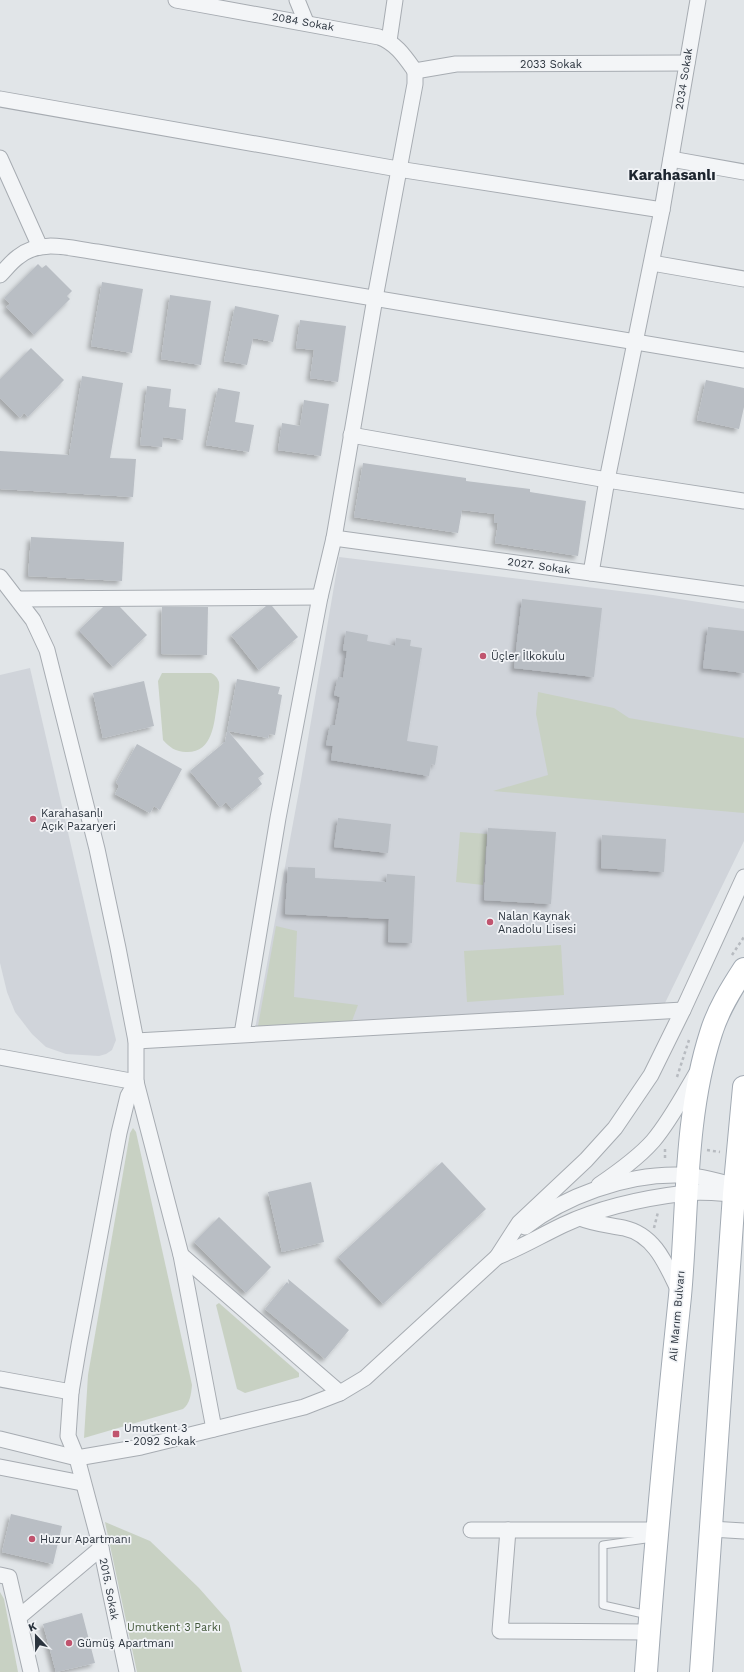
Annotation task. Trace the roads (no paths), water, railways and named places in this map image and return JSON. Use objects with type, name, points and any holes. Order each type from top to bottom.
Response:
[{"type":"main road","name":"Ali Marım Bulvarı","points":[[646,1672],[656,1534],[680,1294],[693,1116],[704,1059],[714,1026],[734,984],[744,969]]},
{"type":"main road","points":[[701,1672],[735,1190],[744,1087]]},
{"type":"street","name":"2084 Sokak","points":[[176,0],[306,22],[379,37],[389,41],[406,58],[415,71]]},
{"type":"street","points":[[297,0],[306,22]]},
{"type":"street","points":[[389,41],[395,0]]},
{"type":"street","name":"2034 Sokak","points":[[590,573],[607,480],[662,210],[698,0]]},
{"type":"street","name":"2033 Sokak","points":[[415,71],[456,64],[687,63]]},
{"type":"street","points":[[242,1034],[278,818],[320,597],[334,538],[375,298],[415,84],[415,71]]},
{"type":"street","points":[[0,99],[398,170],[662,210]]},
{"type":"street","points":[[0,158],[40,247]]},
{"type":"street","points":[[671,159],[744,172]]},
{"type":"street","points":[[0,275],[18,256],[27,251],[46,245],[97,252],[744,360]]},
{"type":"street","points":[[652,263],[744,279]]},
{"type":"street","points":[[352,435],[607,480],[744,501]]},
{"type":"street","name":"2027. Sokak","points":[[334,538],[744,594]]},
{"type":"street","points":[[0,577],[19,599],[33,620],[47,650],[97,849],[131,1008],[136,1041],[136,1082],[181,1255],[214,1429]]},
{"type":"street","points":[[19,599],[320,597]]},
{"type":"street","points":[[0,1440],[76,1458],[141,1447],[304,1406],[340,1393],[365,1378],[497,1257],[519,1223],[586,1160],[619,1122],[651,1074],[683,1010],[744,878]]},
{"type":"street","points":[[136,1041],[683,1010]]},
{"type":"street","points":[[0,1057],[136,1082]]},
{"type":"street","points":[[584,1195],[636,1158],[654,1140],[678,1105],[704,1059]]},
{"type":"street","name":"2015. Sokak","points":[[127,1672],[102,1548],[76,1458],[68,1436],[72,1392],[119,1133],[128,1096],[136,1082]]},
{"type":"street","points":[[508,1242],[541,1216],[566,1202],[610,1186],[644,1178],[676,1175],[687,1184]]},
{"type":"street","points":[[497,1257],[522,1247],[563,1225],[580,1218],[687,1184],[735,1190]]},
{"type":"street","points":[[580,1218],[594,1224],[626,1228],[637,1232],[647,1239],[659,1252],[680,1294]]},
{"type":"street","points":[[181,1255],[340,1393]]},
{"type":"street","points":[[0,1379],[72,1392]]},
{"type":"street","points":[[0,1467],[82,1483]]},
{"type":"street","points":[[711,1529],[744,1531]]},
{"type":"street","points":[[471,1530],[656,1534]]},
{"type":"street","points":[[508,1530],[500,1631],[649,1624]]},
{"type":"street","points":[[19,1618],[102,1548]]},
{"type":"street","points":[[0,1575],[9,1577],[31,1672]]},
{"type":"lane","points":[[649,1624],[603,1605],[603,1545],[656,1534]]},
{"type":"place","name":"Üçler İlkokulu","points":[[483,656]]},
{"type":"place","name":"Karahasanlı Açık Pazaryeri","points":[[33,819]]},
{"type":"place","name":"Nalan Kaynak Anadolu Lisesi","points":[[490,922]]},
{"type":"place","name":"Umutkent 3 - 2092 Sokak","points":[[116,1434]]},
{"type":"place","name":"Huzur Apartmanı","points":[[32,1539]]},
{"type":"place","name":"Gümüş Apartmanı","points":[[69,1643]]},
{"type":"district","name":"Karahasanlı","points":[[672,175]]},
{"type":"park label","name":"Umutkent 3 Parkı","points":[[174,1627]]}]
